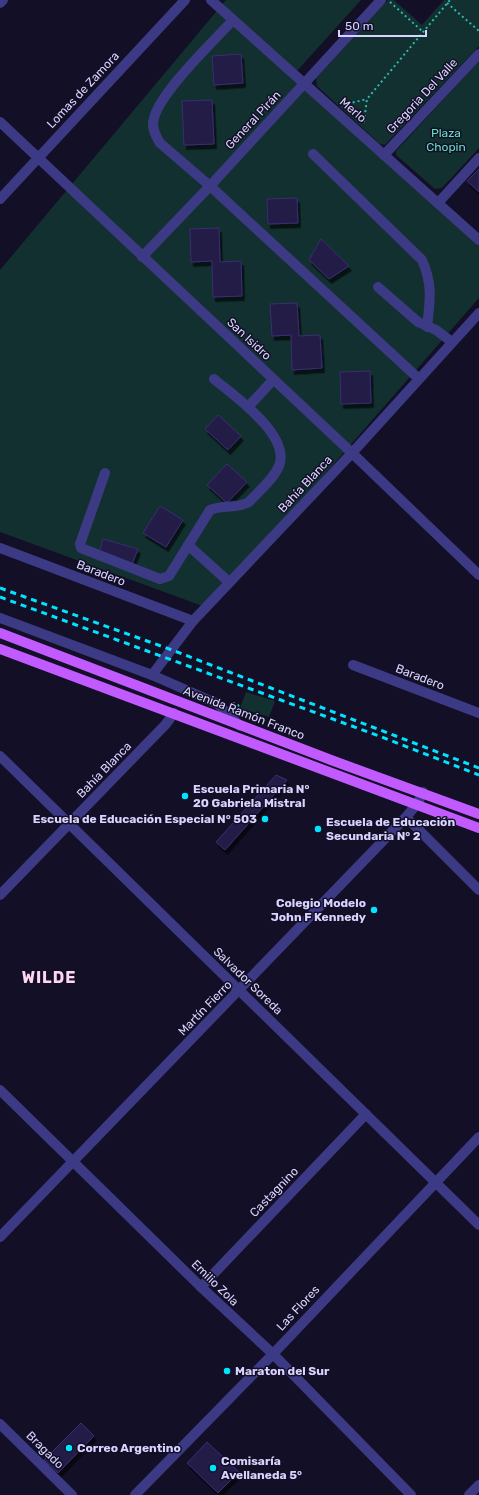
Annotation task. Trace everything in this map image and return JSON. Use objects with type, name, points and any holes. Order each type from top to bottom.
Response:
[{"type":"main road","name":"Avenida Ramón Franco","points":[[0,633],[240,726],[423,792],[479,814]]},
{"type":"main road","name":"Avenida Ramón Franco","points":[[0,649],[479,828]]},
{"type":"street","points":[[0,3],[3,0]]},
{"type":"street","name":"Lomas de Zamora","points":[[0,199],[186,0]]},
{"type":"street","name":"Merlo","points":[[211,0],[479,240]]},
{"type":"street","name":"General Pirán","points":[[142,257],[210,186],[381,0]]},
{"type":"street","points":[[233,20],[166,94],[154,118],[153,126],[155,136],[160,143],[210,186],[418,378]]},
{"type":"street","name":"Gregoria Del Valle","points":[[384,155],[479,54]]},
{"type":"street","name":"San Isidro","points":[[0,122],[352,453],[479,575]]},
{"type":"street","points":[[313,154],[422,260],[431,290],[427,327]]},
{"type":"street","points":[[438,203],[479,158]]},
{"type":"street","points":[[378,287],[418,322],[436,330],[452,342]]},
{"type":"street","name":"Bahía Blanca","points":[[152,675],[193,621],[352,453],[418,378],[479,313]]},
{"type":"street","points":[[105,473],[80,544],[81,548],[160,579],[169,576],[210,510],[224,505],[245,504],[249,502],[274,475],[279,465],[279,449],[272,433],[248,407],[214,379]]},
{"type":"street","points":[[248,407],[273,380]]},
{"type":"street","points":[[188,545],[229,582]]},
{"type":"street","name":"Baradero","points":[[0,548],[193,621]]},
{"type":"street","points":[[0,618],[152,675],[218,704],[240,726]]},
{"type":"street","name":"Baradero","points":[[353,666],[479,713]]},
{"type":"street","name":"Bahía Blanca","points":[[0,895],[166,724],[174,713]]},
{"type":"street","name":"Salvador Soreda","points":[[0,756],[479,1225]]},
{"type":"street","name":"Martín Fierro","points":[[0,1237],[240,991],[406,817],[417,804],[423,792]]},
{"type":"street","points":[[406,817],[479,890]]},
{"type":"street","name":"Emilio Zola","points":[[0,1090],[201,1287],[273,1354],[411,1495]]},
{"type":"street","name":"Castagnino","points":[[201,1287],[366,1114]]},
{"type":"street","name":"Las Flores","points":[[135,1495],[273,1354],[434,1182],[479,1137]]},
{"type":"street","name":"Bragado","points":[[0,1424],[72,1495]]},
{"type":"street","points":[[469,1495],[479,1485]]},
{"type":"path","points":[[388,0],[422,31]]},
{"type":"path","points":[[363,136],[367,99],[422,31],[450,0]]},
{"type":"path","points":[[447,4],[479,31]]},
{"type":"path","points":[[330,108],[367,99]]},
{"type":"path","points":[[231,702],[238,705],[244,714]]},
{"type":"green space","points":[[226,0],[361,0],[296,72],[479,238],[479,298],[208,608],[0,532],[0,270]]},
{"type":"green space","points":[[388,0],[394,0],[422,25],[444,0],[479,0],[479,46],[385,145],[380,144],[317,86],[316,78]]},
{"type":"green space","name":"Plaza Chopin","points":[[479,61],[479,148],[442,188],[435,189],[396,155],[396,151]]},
{"type":"green space","points":[[246,692],[275,701],[269,717],[240,708]]},
{"type":"building","points":[[241,54],[243,83],[214,85],[212,56]]},
{"type":"building","points":[[212,100],[214,144],[184,145],[182,101]]},
{"type":"building","points":[[479,169],[479,192],[467,181]]},
{"type":"building","points":[[297,198],[298,223],[268,224],[267,199]]},
{"type":"building","points":[[219,228],[220,262],[241,261],[242,296],[213,297],[212,261],[191,262],[190,229]]},
{"type":"building","points":[[321,239],[349,266],[329,279],[309,260]]},
{"type":"building","points":[[297,303],[299,336],[320,335],[322,368],[292,370],[291,335],[272,336],[270,304]]},
{"type":"building","points":[[370,371],[371,403],[341,404],[340,372]]},
{"type":"building","points":[[218,415],[241,436],[228,450],[205,429]]},
{"type":"building","points":[[227,464],[247,482],[227,503],[207,485]]},
{"type":"building","points":[[160,506],[183,520],[166,547],[143,533]]},
{"type":"building","points":[[103,539],[138,549],[132,564],[99,553]]},
{"type":"building","points":[[276,775],[287,780],[225,850],[216,842]]},
{"type":"building","name":"Correo Argentino","points":[[81,1423],[94,1436],[58,1473],[44,1460]]},
{"type":"building","name":"Comisaría Avellaneda 5°","points":[[207,1442],[239,1472],[218,1493],[187,1463]]},
{"type":"railway","points":[[0,588],[172,650],[479,768]]},
{"type":"railway","points":[[0,597],[379,736],[479,775]]},
{"type":"place","name":"Escuela Primaria N° 20 Gabriela Mistral","points":[[185,796]]},
{"type":"place","name":"Escuela de Educación Especial N° 503","points":[[265,819]]},
{"type":"place","name":"Escuela de Educación Secundaria N° 2","points":[[318,829]]},
{"type":"place","name":"Colegio Modelo John F Kennedy","points":[[374,910]]},
{"type":"place","name":"Maraton del Sur","points":[[227,1371]]},
{"type":"place","name":"Correo Argentino","points":[[69,1448]]},
{"type":"place","name":"Comisaría Avellaneda 5°","points":[[213,1468]]},
{"type":"district","name":"WILDE","points":[[49,977]]}]
